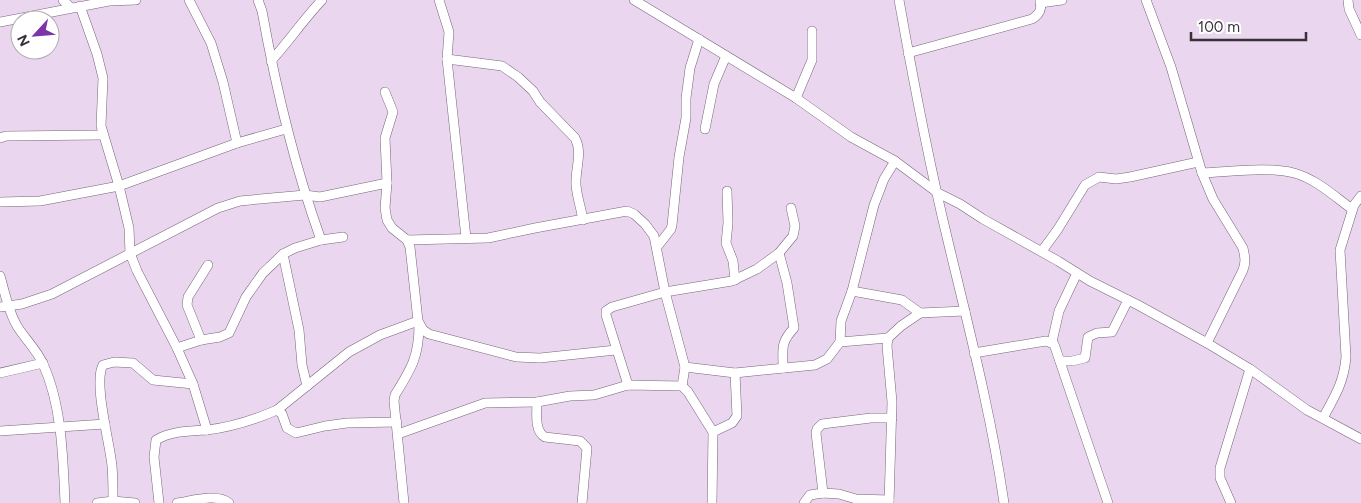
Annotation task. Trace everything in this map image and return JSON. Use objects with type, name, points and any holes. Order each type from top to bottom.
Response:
[{"type":"street","points":[[63,0],[70,8]]},
{"type":"street","points":[[0,22],[109,1],[136,0]]},
{"type":"street","points":[[189,0],[211,43],[223,82],[237,143]]},
{"type":"street","points":[[258,0],[262,11],[286,129],[305,195],[321,240]]},
{"type":"street","points":[[271,61],[289,42],[308,14],[322,0]]},
{"type":"street","points":[[439,0],[450,32],[447,59],[466,238]]},
{"type":"street","points":[[634,0],[796,98],[851,136],[895,161],[938,193],[1042,251],[1096,284],[1207,343],[1250,369],[1300,405],[1361,439]]},
{"type":"street","points":[[898,0],[920,119],[938,193],[946,236],[966,311],[998,463],[1004,503]]},
{"type":"street","points":[[908,53],[1032,20],[1039,13],[1040,1],[1062,0]]},
{"type":"street","points":[[1146,0],[1170,67],[1202,173],[1213,199],[1243,248],[1246,263],[1207,343]]},
{"type":"street","points":[[1348,0],[1361,35]]},
{"type":"street","points":[[80,6],[97,54],[103,78],[101,126],[129,228],[130,253],[193,384],[207,430]]},
{"type":"street","points":[[796,98],[812,60],[812,31]]},
{"type":"street","points":[[657,247],[672,225],[679,157],[686,118],[686,98],[690,68],[699,40]]},
{"type":"street","points":[[705,129],[714,84],[726,56]]},
{"type":"street","points":[[447,59],[502,66],[528,86],[540,102],[575,138],[579,156],[576,183],[583,220]]},
{"type":"street","points":[[385,92],[393,112],[385,138],[387,183],[385,208],[387,220],[392,228],[407,240],[410,247],[419,322],[419,340],[413,365],[394,395],[404,503]]},
{"type":"street","points":[[0,202],[40,201],[119,186],[237,143],[286,129]]},
{"type":"street","points":[[0,138],[6,136],[103,136]]},
{"type":"street","points":[[685,367],[735,373],[815,365],[826,359],[840,342],[841,321],[852,290],[874,205],[884,179],[895,161]]},
{"type":"street","points":[[1042,251],[1085,185],[1091,180],[1099,177],[1116,179],[1130,177],[1198,162]]},
{"type":"street","points":[[1202,173],[1280,170],[1295,173],[1320,185],[1352,209]]},
{"type":"street","points":[[4,307],[22,304],[52,294],[218,208],[240,201],[305,195],[320,197],[387,183]]},
{"type":"street","points":[[728,191],[726,243],[733,261],[735,280]]},
{"type":"street","points":[[1323,418],[1340,386],[1345,370],[1346,357],[1340,250],[1352,209],[1361,196]]},
{"type":"street","points":[[628,385],[616,350],[606,311],[612,306],[665,292],[735,280],[757,269],[779,253],[793,236],[795,226],[791,208]]},
{"type":"street","points":[[407,240],[488,238],[627,211],[634,214],[654,236],[665,292],[685,367],[682,386]]},
{"type":"street","points":[[176,348],[229,333],[246,297],[263,273],[283,254],[321,240],[343,237]]},
{"type":"street","points":[[779,253],[787,283],[794,328],[785,337],[783,368]]},
{"type":"street","points":[[283,254],[299,330],[302,364],[307,386]]},
{"type":"street","points":[[201,340],[187,305],[188,296],[208,265]]},
{"type":"street","points":[[1052,342],[1059,311],[1077,273]]},
{"type":"street","points":[[0,276],[4,307],[43,363],[52,390],[59,428],[65,503]]},
{"type":"street","points":[[852,290],[902,300],[920,313]]},
{"type":"street","points":[[1060,361],[1085,358],[1088,337],[1097,333],[1112,332],[1128,300]]},
{"type":"street","points":[[840,342],[888,338],[920,313],[966,311]]},
{"type":"street","points":[[419,322],[423,330],[429,334],[516,357],[540,358],[616,350]]},
{"type":"street","points":[[159,503],[154,457],[156,440],[164,435],[228,427],[249,422],[277,410],[349,352],[380,335],[419,322]]},
{"type":"street","points":[[804,503],[810,495],[823,493],[838,494],[856,499],[889,501],[892,418],[888,338]]},
{"type":"street","points":[[974,354],[1046,341],[1052,342],[1056,347],[1108,503]]},
{"type":"street","points":[[113,501],[112,466],[100,395],[100,370],[103,365],[114,362],[133,363],[153,380],[193,384]]},
{"type":"street","points":[[0,373],[43,363]]},
{"type":"street","points":[[1231,503],[1220,478],[1220,468],[1250,369]]},
{"type":"street","points":[[713,432],[732,423],[737,416],[735,373]]},
{"type":"street","points":[[398,434],[485,403],[537,402],[570,396],[594,395],[628,385],[682,386],[688,392],[713,432],[712,503]]},
{"type":"street","points":[[537,402],[538,430],[540,434],[580,441],[587,448],[582,503]]},
{"type":"street","points":[[277,410],[282,414],[287,428],[296,433],[347,423],[397,422]]},
{"type":"street","points":[[823,493],[816,429],[822,424],[871,418],[892,418]]},
{"type":"street","points":[[0,431],[105,424]]},
{"type":"street","points":[[177,503],[214,499],[222,499],[229,503]]},
{"type":"street","points":[[97,503],[113,501],[135,503]]}]
